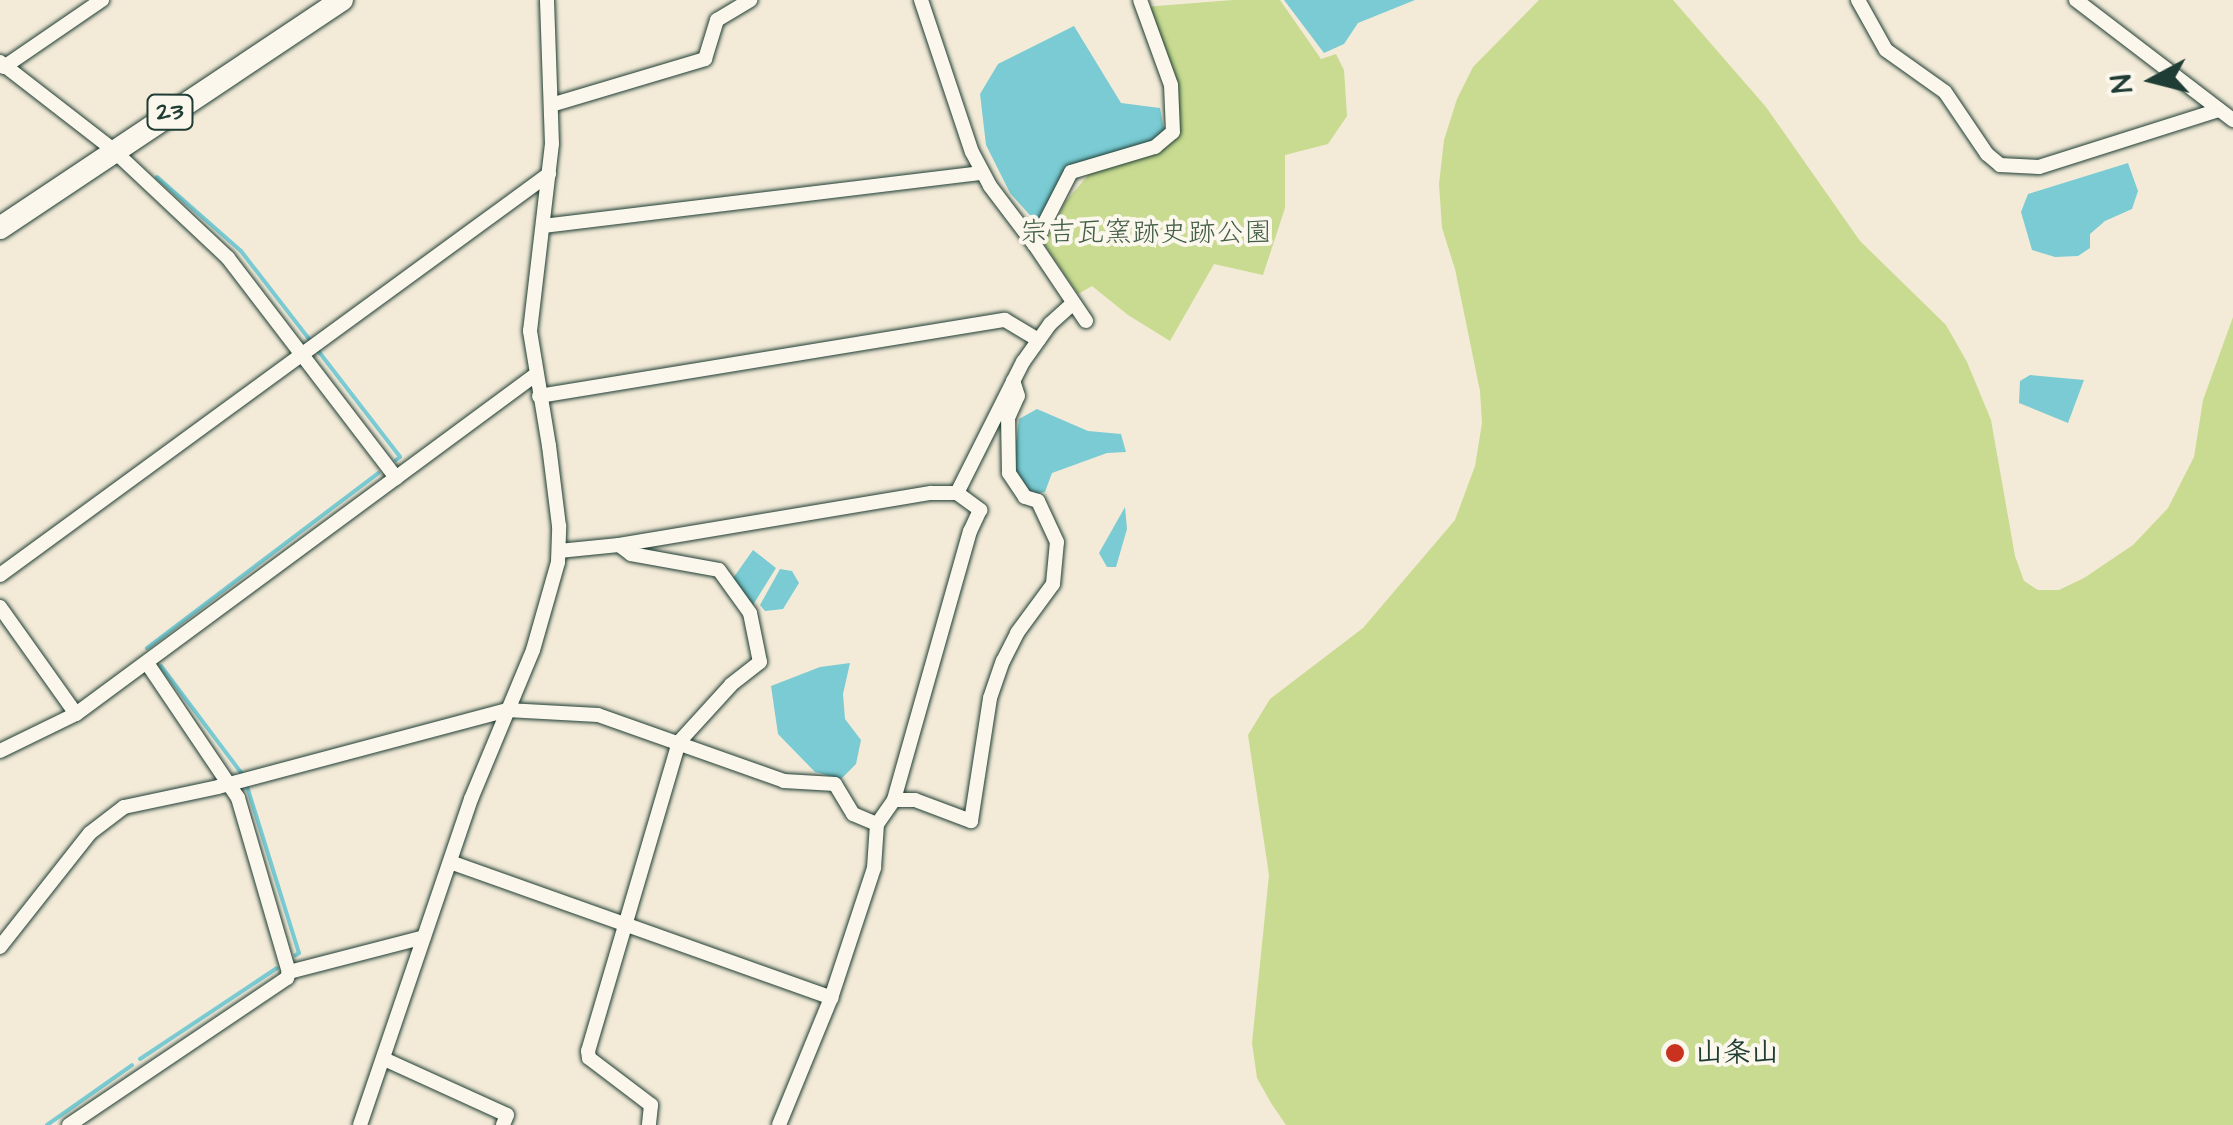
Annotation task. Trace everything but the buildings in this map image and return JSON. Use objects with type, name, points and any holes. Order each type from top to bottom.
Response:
[{"type":"main road","name":"23","points":[[0,228],[112,149],[342,0]]},
{"type":"street","points":[[102,0],[2,66],[112,149],[228,258],[396,478]]},
{"type":"street","points":[[360,1125],[450,862],[533,650],[559,551],[552,462],[530,332],[549,174],[547,0]]},
{"type":"street","points":[[551,105],[705,59],[717,20],[750,0]]},
{"type":"street","points":[[921,0],[982,173],[1086,320]]},
{"type":"street","points":[[1034,244],[1071,172],[1156,147],[1172,132],[1171,86],[1140,0]]},
{"type":"street","points":[[1858,0],[1886,50],[1945,92],[1987,154],[2000,165],[2039,167],[2219,110]]},
{"type":"street","points":[[2076,0],[2233,120]]},
{"type":"street","points":[[543,226],[982,173]]},
{"type":"street","points":[[0,575],[549,174]]},
{"type":"street","points":[[956,494],[1038,340],[1073,304]]},
{"type":"street","points":[[540,396],[1006,320],[1038,340]]},
{"type":"street","points":[[0,752],[76,714],[536,374]]},
{"type":"street","points":[[894,800],[916,800],[971,821],[990,698],[1017,633],[1053,584],[1057,542],[1038,502],[1025,498],[1009,474],[1008,418],[1018,396],[1013,381]]},
{"type":"street","points":[[559,551],[619,545],[932,493],[956,494],[980,512],[970,531],[894,800],[876,824],[874,868],[830,998],[779,1125]]},
{"type":"street","points":[[619,545],[631,554],[719,570],[750,612],[760,662],[732,685],[679,742],[588,1051],[588,1058],[650,1104],[649,1125]]},
{"type":"street","points":[[0,607],[76,714]]},
{"type":"street","points":[[70,1125],[287,978],[289,972],[233,783],[147,663]]},
{"type":"street","points":[[0,947],[90,833],[112,813],[507,710],[598,715],[784,781],[835,784],[853,814],[876,824]]},
{"type":"street","points":[[450,862],[830,998]]},
{"type":"street","points":[[289,972],[424,937]]},
{"type":"street","points":[[384,1059],[507,1115],[502,1125]]},
{"type":"green space","name":"宗吉瓦窯跡史跡公園","points":[[1280,0],[1321,59],[1336,54],[1344,70],[1347,116],[1328,144],[1285,155],[1285,208],[1263,275],[1214,264],[1170,341],[1092,286],[1078,294],[1044,244],[1065,202],[1090,173],[1177,131],[1144,7]]},
{"type":"green space","points":[[1539,0],[1673,0],[1766,107],[1860,241],[1946,325],[1967,362],[1991,420],[2015,556],[2024,581],[2038,590],[2059,590],[2084,578],[2133,545],[2168,508],[2194,457],[2203,400],[2233,317],[2233,1125],[1286,1125],[1271,1103],[1257,1078],[1252,1043],[1269,875],[1248,735],[1270,699],[1363,628],[1455,520],[1475,466],[1482,423],[1480,391],[1455,269],[1442,228],[1439,184],[1444,140],[1457,99],[1473,67]]},
{"type":"water","points":[[1284,0],[1415,0],[1358,23],[1344,44],[1324,53]]},
{"type":"water","points":[[1074,26],[1121,103],[1160,108],[1164,130],[1149,147],[1066,170],[1037,223],[1010,193],[986,145],[980,94],[998,64]]},
{"type":"water","points":[[2128,163],[2138,191],[2132,209],[2105,221],[2090,234],[2090,248],[2078,256],[2055,257],[2032,250],[2021,212],[2028,194]]},
{"type":"water","points":[[2030,375],[2084,380],[2068,423],[2019,403],[2020,381]]},
{"type":"water","points":[[1037,409],[1088,431],[1121,434],[1126,452],[1107,453],[1052,473],[1045,492],[1033,494],[1016,481],[1014,460],[1019,419]]},
{"type":"water","points":[[1125,507],[1127,529],[1116,567],[1107,567],[1099,553]]},
{"type":"water","points":[[753,550],[776,568],[751,608],[731,581]]},
{"type":"water","points":[[780,569],[792,571],[799,583],[783,609],[765,611],[760,605]]},
{"type":"water","points":[[850,663],[843,694],[845,719],[861,740],[856,764],[841,779],[815,772],[778,734],[771,686],[820,667]]},
{"type":"waterway","points":[[157,177],[241,251],[400,457],[396,460]]},
{"type":"waterway","points":[[147,648],[378,473]]},
{"type":"waterway","points":[[161,666],[242,774]]},
{"type":"waterway","points":[[246,783],[299,953],[296,955]]},
{"type":"waterway","points":[[140,1059],[277,968]]},
{"type":"waterway","points":[[47,1125],[132,1065]]},
{"type":"place","name":"山条山","points":[[1675,1053]]}]
